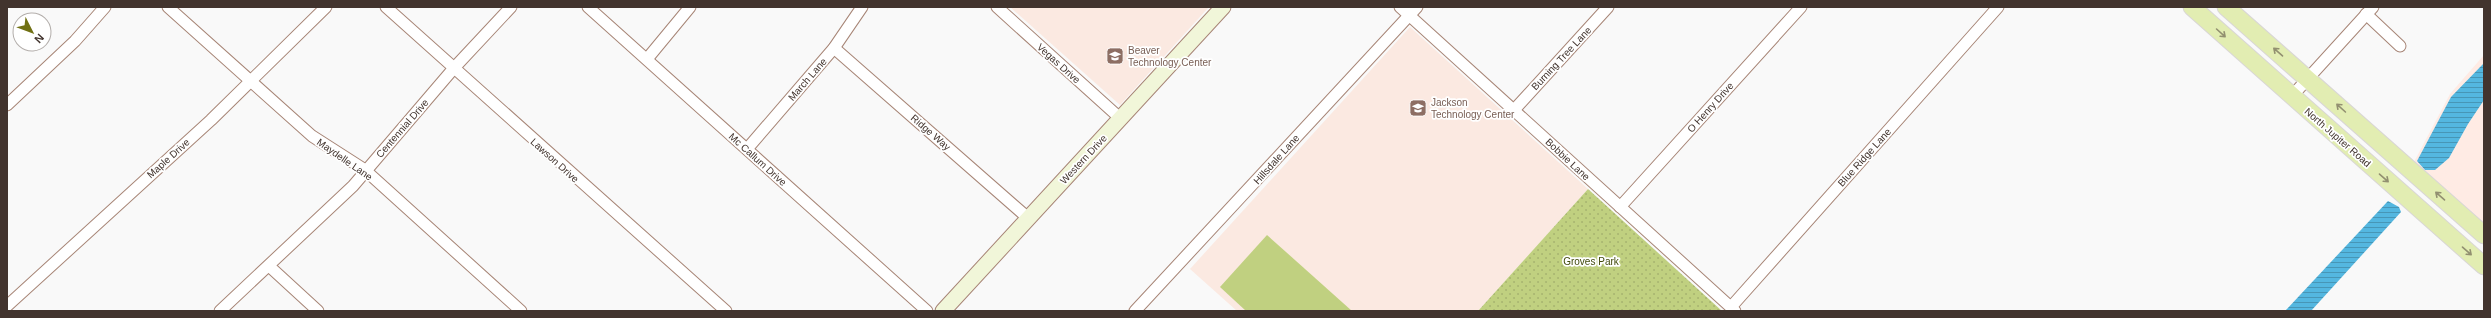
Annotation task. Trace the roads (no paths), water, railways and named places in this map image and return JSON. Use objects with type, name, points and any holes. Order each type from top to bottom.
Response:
[{"type":"main road","name":"North Jupiter Road","points":[[2192,7],[2484,266]]},
{"type":"main road","points":[[2226,7],[2484,235]]},
{"type":"main road","points":[[2450,236],[2469,222]]},
{"type":"street","points":[[7,105],[75,41],[106,7]]},
{"type":"street","name":"Maydelle Lane","points":[[168,7],[312,136],[364,170],[521,311]]},
{"type":"street","name":"Maple Drive","points":[[7,306],[250,82],[326,7]]},
{"type":"street","name":"Lawson Drive","points":[[386,7],[726,311]]},
{"type":"street","name":"Centennial Drive","points":[[220,311],[328,211],[454,68],[511,7]]},
{"type":"street","name":"Mc Callum Drive","points":[[588,7],[927,311]]},
{"type":"street","points":[[647,59],[690,7]]},
{"type":"street","name":"March Lane","points":[[747,149],[834,48],[862,7]]},
{"type":"street","name":"Vegas Drive","points":[[997,7],[1121,119]]},
{"type":"street","name":"Western Drive","points":[[943,311],[1223,7]]},
{"type":"street","name":"Bobbie Lane","points":[[1400,7],[1414,11],[1514,110],[1733,309]]},
{"type":"street","name":"Burning Tree Lane","points":[[1514,110],[1608,7]]},
{"type":"street","name":"O Henry Drive","points":[[1620,207],[1801,7]]},
{"type":"street","name":"Blue Ridge Lane","points":[[1733,309],[1998,7]]},
{"type":"street","name":"Hillsdale Lane","points":[[1135,311],[1414,11]]},
{"type":"street","points":[[2292,96],[2369,11],[2400,46]]},
{"type":"street","name":"Ridge Way","points":[[834,48],[1028,218]]},
{"type":"street","points":[[269,266],[318,311]]},
{"type":"water","points":[[2484,63],[2484,100],[2468,124],[2449,158],[2435,170],[2425,170],[2417,161],[2451,97]]},
{"type":"water","points":[[2388,201],[2399,207],[2401,212],[2311,311],[2285,311]]},
{"type":"place","name":"Beaver Technology Center","points":[[1115,56]]},
{"type":"place","name":"Jackson Technology Center","points":[[1418,108]]},
{"type":"park label","name":"Groves Park","points":[[1591,261]]}]
